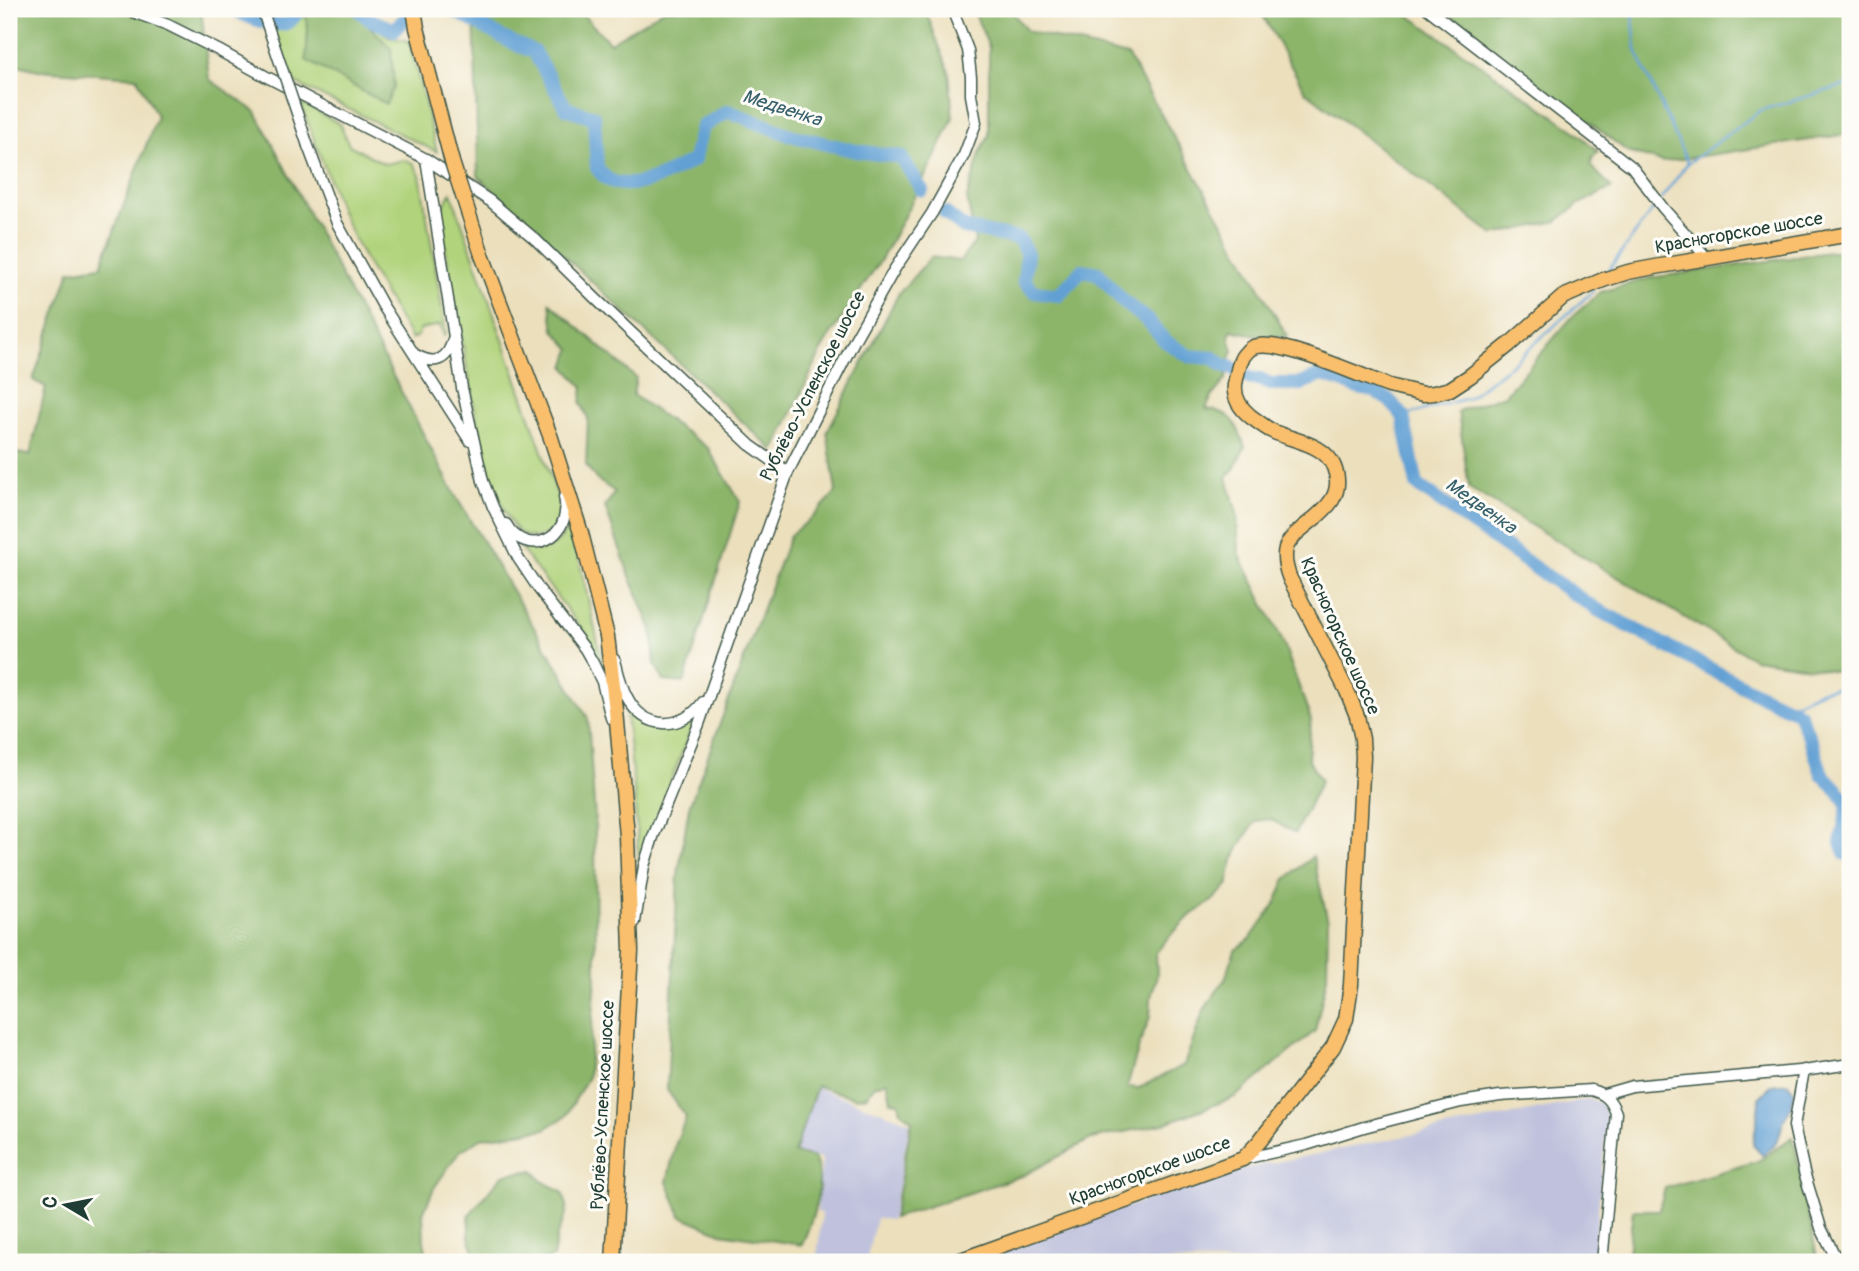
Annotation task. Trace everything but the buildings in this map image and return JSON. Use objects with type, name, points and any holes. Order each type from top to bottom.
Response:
[{"type":"main road","name":"Рублёво-Успенское шоссе","points":[[414,9],[416,28],[452,162],[482,255],[551,438],[581,533],[607,636],[629,864],[631,951],[613,1262]]},
{"type":"main road","name":"Красногорское шоссе","points":[[955,1262],[1243,1159],[1333,1047],[1346,1019],[1351,985],[1362,739],[1347,691],[1290,579],[1284,557],[1287,546],[1295,536],[1324,511],[1336,489],[1337,477],[1330,458],[1321,450],[1270,430],[1257,422],[1240,405],[1235,395],[1235,383],[1241,359],[1252,347],[1281,347],[1389,386],[1423,394],[1434,393],[1450,389],[1470,376],[1563,297],[1603,280],[1628,272],[1850,234]]},
{"type":"street","points":[[114,9],[130,11],[168,25],[426,159],[490,201],[535,239],[750,445],[788,472]]},
{"type":"street","points":[[262,9],[337,223],[383,306],[475,449]]},
{"type":"street","name":"Рублёво-Успенское шоссе","points":[[631,951],[644,866],[653,837],[699,723],[788,472],[855,339],[964,155],[976,123],[968,50],[952,9]]},
{"type":"street","points":[[1428,9],[1632,167],[1663,208],[1707,258]]},
{"type":"street","points":[[426,159],[463,388],[483,481],[518,558],[585,649],[602,682],[622,775]]},
{"type":"street","points":[[411,351],[427,361],[440,359],[446,356],[450,349],[453,331]]},
{"type":"street","points":[[483,481],[510,531],[515,535],[535,542],[553,537],[562,526],[566,511],[551,438]]},
{"type":"street","points":[[607,636],[626,697],[645,717],[656,723],[682,721],[697,711],[709,694]]},
{"type":"street","points":[[1604,1094],[1632,1087],[1850,1064]]},
{"type":"street","points":[[1804,1070],[1794,1126],[1804,1172],[1821,1228],[1838,1262]]},
{"type":"street","points":[[1243,1159],[1306,1145],[1461,1102],[1500,1096],[1591,1090],[1604,1094],[1612,1102],[1616,1113],[1602,1262]]},
{"type":"shaded area","points":[[817,1088],[910,1122],[891,1220],[876,1218],[866,1262],[817,1256],[822,1213],[817,1212],[822,1159],[795,1152]]},
{"type":"shaded area","points":[[1590,1099],[1602,1104],[1607,1117],[1593,1262],[977,1262],[1217,1174]]},
{"type":"green space","points":[[9,9],[201,9],[209,79],[256,112],[455,495],[588,718],[595,820],[596,978],[588,1077],[566,1116],[545,1129],[481,1138],[459,1152],[434,1188],[423,1213],[428,1262],[9,1262],[9,452],[30,455],[46,387],[33,380],[70,271],[101,266],[157,116],[137,77],[38,70],[9,63]]},
{"type":"green space","points":[[348,9],[364,20],[391,49],[394,86],[386,104],[306,60],[306,15]]},
{"type":"green space","points":[[474,9],[577,9],[610,43],[665,9],[925,9],[949,72],[953,118],[882,258],[824,345],[774,451],[478,176]]},
{"type":"green space","points":[[973,9],[1010,9],[1027,31],[1128,56],[1287,336],[1261,336],[1231,330],[1229,337],[1233,351],[1226,379],[1212,396],[1206,409],[1223,413],[1233,420],[1245,447],[1227,477],[1237,514],[1239,554],[1283,642],[1311,720],[1308,759],[1321,781],[1295,833],[1270,819],[1256,821],[1234,859],[1229,884],[1211,902],[1191,915],[1156,953],[1157,975],[1151,997],[1150,1017],[1127,1087],[1139,1088],[1184,1065],[1204,1010],[1225,979],[1235,950],[1250,939],[1276,903],[1285,880],[1313,856],[1328,921],[1327,977],[1315,1031],[1235,1097],[1163,1124],[1091,1139],[1024,1175],[893,1218],[912,1120],[901,1112],[899,1102],[891,1101],[887,1081],[874,1086],[867,1096],[856,1098],[817,1086],[794,1153],[814,1158],[819,1179],[817,1202],[802,1245],[721,1233],[681,1216],[667,1182],[676,1143],[686,1117],[667,1090],[678,875],[689,807],[790,535],[813,517],[836,492],[827,432],[899,293],[931,257],[960,261],[975,242],[967,198],[980,153],[989,135],[989,47]]},
{"type":"green space","points":[[1259,9],[1400,9],[1574,130],[1598,151],[1591,166],[1612,188],[1579,204],[1557,221],[1494,235],[1305,91]]},
{"type":"green space","points":[[1442,9],[1850,9],[1850,134],[1662,162],[1628,152]]},
{"type":"green space","points":[[306,15],[307,60],[391,49],[364,20],[390,37],[409,41],[437,152],[295,83],[274,30],[289,26]]},
{"type":"green space","points":[[300,102],[340,124],[349,145],[385,164],[404,160],[413,163],[420,175],[446,333],[444,336],[440,325],[420,329],[418,336],[411,339],[343,216]]},
{"type":"green space","points":[[451,192],[559,500],[558,521],[551,531],[541,536],[523,535],[511,522],[496,489],[482,444],[439,215]]},
{"type":"green space","points":[[1850,249],[1850,673],[1754,659],[1469,488],[1458,411],[1505,395],[1573,316],[1601,292],[1650,278]]},
{"type":"green space","points":[[550,303],[636,378],[633,395],[708,448],[740,502],[684,683],[664,681],[655,664],[652,629],[605,507],[615,492],[596,479],[586,465],[588,418],[581,403],[583,387],[565,367],[571,349],[554,330]]},
{"type":"green space","points":[[570,521],[605,673],[587,636],[518,545],[536,550],[550,547],[562,537]]},
{"type":"green space","points":[[625,704],[642,721],[664,730],[680,728],[695,719],[639,862],[634,787]]},
{"type":"green space","points":[[1793,1137],[1818,1262],[1627,1262],[1633,1210],[1659,1210],[1665,1188],[1758,1161]]},
{"type":"green space","points":[[533,1170],[542,1181],[562,1192],[567,1205],[553,1257],[543,1262],[478,1262],[469,1237],[469,1215],[502,1176]]},
{"type":"water","points":[[1788,1083],[1795,1092],[1791,1106],[1774,1146],[1762,1155],[1753,1145],[1759,1098],[1772,1085]]},
{"type":"waterway","name":"Медвенка","points":[[235,9],[253,18],[277,24],[289,22],[301,9]]},
{"type":"waterway","name":"Медвенка","points":[[358,9],[369,19],[394,30],[414,9]]},
{"type":"waterway","name":"Медвенка","points":[[451,9],[534,52],[566,108],[594,117],[597,168],[609,180],[641,183],[694,160],[702,127],[728,111],[790,135],[856,151],[901,157],[922,190]]},
{"type":"waterway","points":[[1632,9],[1636,50],[1687,162]]},
{"type":"waterway","points":[[1661,199],[1687,164],[1761,110],[1850,84]]},
{"type":"waterway","points":[[1607,272],[1657,204]]},
{"type":"waterway","name":"Медвенка","points":[[945,213],[964,228],[1019,239],[1027,254],[1024,281],[1035,292],[1059,295],[1082,270],[1098,273],[1165,341],[1189,356],[1214,358],[1251,379],[1260,379],[1270,384],[1301,384],[1322,375],[1374,391],[1389,400],[1403,416],[1417,485],[1596,609],[1799,713],[1822,774],[1842,795],[1848,807],[1841,843],[1845,853],[1850,856]]},
{"type":"waterway","points":[[1403,416],[1468,398],[1511,365],[1593,291]]},
{"type":"waterway","points":[[1786,707],[1823,690],[1850,685]]}]
